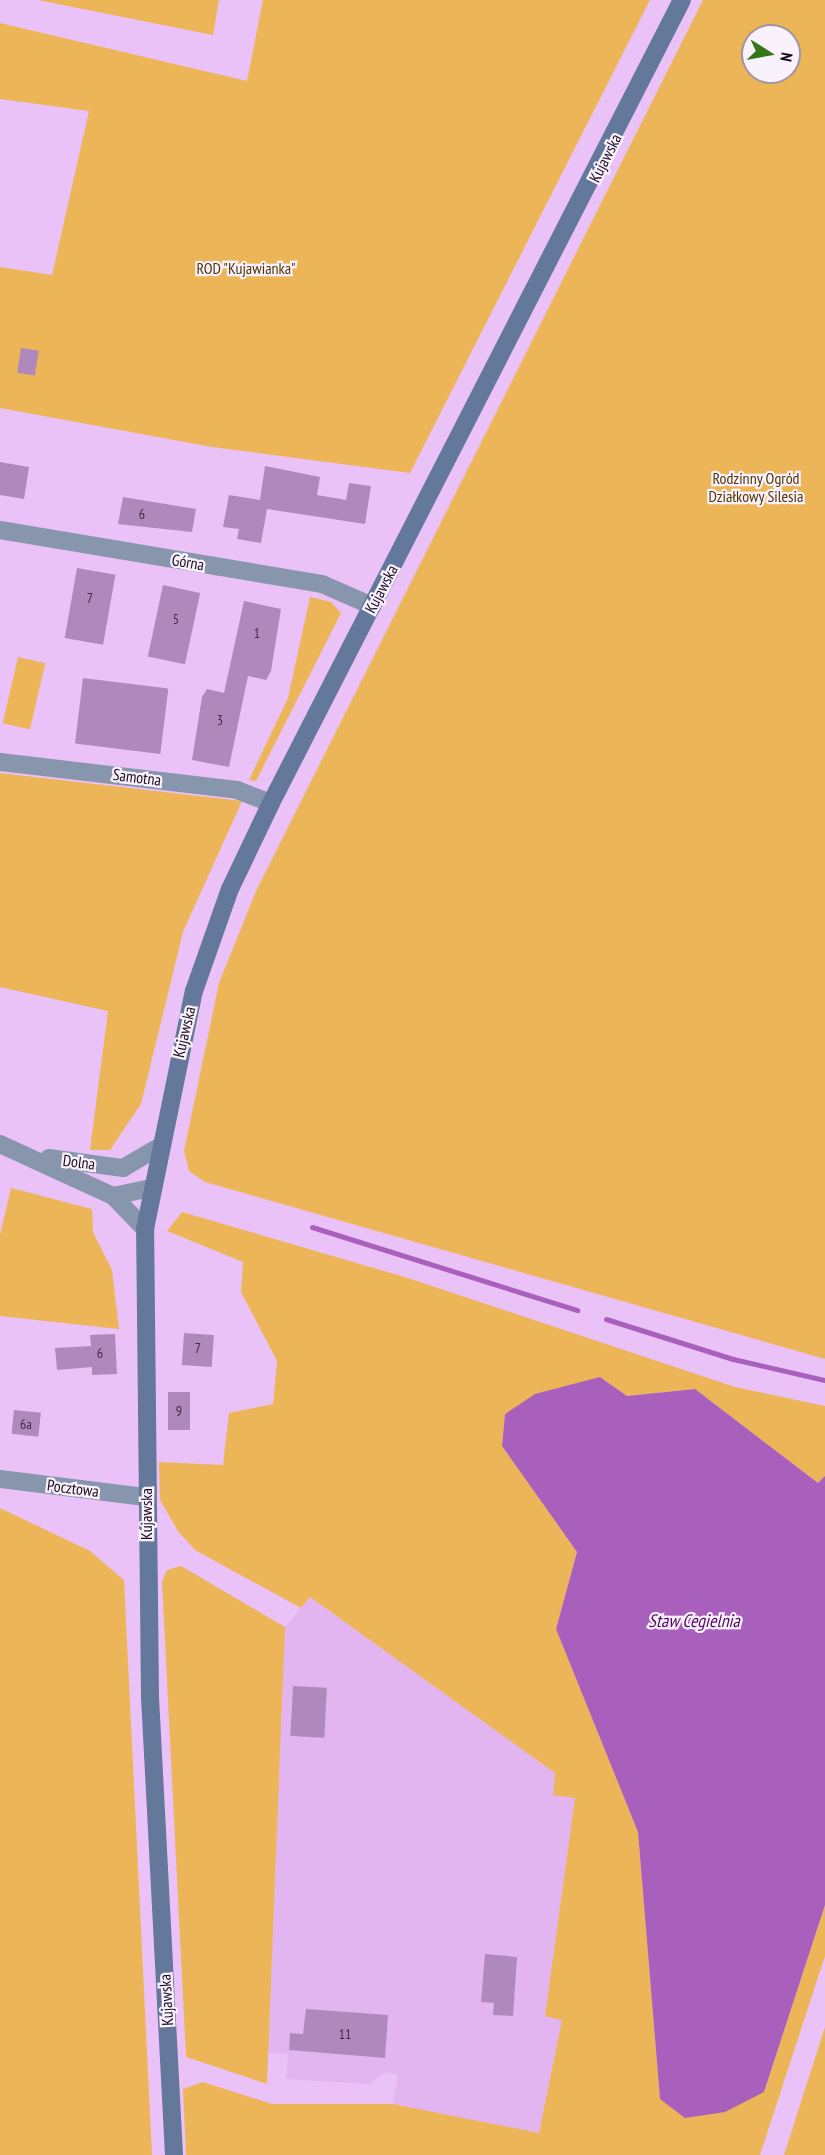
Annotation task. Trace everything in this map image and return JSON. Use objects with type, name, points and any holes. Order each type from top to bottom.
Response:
[{"type":"street","name":"Kujawska","points":[[174,2155],[150,1697],[145,1497],[146,1230],[159,1147],[194,990],[230,889],[271,803],[684,0]]},
{"type":"street","name":"Górna","points":[[0,530],[322,584],[372,606]]},
{"type":"street","name":"Samotna","points":[[0,762],[237,790],[271,803]]},
{"type":"street","name":"Dolna","points":[[0,1144],[36,1157],[113,1196],[146,1230]]},
{"type":"street","points":[[123,1168],[159,1147]]},
{"type":"street","name":"Dolna","points":[[36,1157],[123,1168],[152,1188]]},
{"type":"street","points":[[113,1196],[152,1188]]},
{"type":"street","name":"Pocztowa","points":[[0,1479],[145,1497]]},
{"type":"shaded area","points":[[310,1597],[555,1773],[575,1798],[545,2016],[562,2020],[539,2134],[393,2104],[398,2075],[384,2072],[370,2084],[286,2079],[288,2054],[268,2053],[285,1627]]},
{"type":"green space","points":[[38,0],[219,0],[213,35]]},
{"type":"green space","name":"ROD \"Kujawianka\"","points":[[263,0],[650,0],[410,473],[212,447],[0,408],[0,267],[52,275],[89,111],[0,99],[0,23],[247,81]]},
{"type":"green space","name":"Rodzinny Ogród Działkowy Silesia","points":[[703,0],[825,0],[825,1359],[205,1182],[189,1171],[184,1151],[219,983],[256,891]]},
{"type":"green space","points":[[310,597],[331,602],[341,613],[256,781],[249,780],[288,698]]},
{"type":"green space","points":[[18,657],[45,663],[30,730],[3,723]]},
{"type":"green space","points":[[0,773],[242,801],[183,932],[141,1104],[110,1150],[90,1150],[108,1011],[0,987]]},
{"type":"green space","points":[[11,1188],[92,1209],[93,1232],[112,1270],[119,1329],[0,1316],[0,1235]]},
{"type":"green space","points":[[182,1212],[408,1278],[735,1387],[825,1406],[825,1476],[818,1483],[695,1389],[627,1396],[600,1377],[505,1413],[502,1446],[577,1552],[556,1629],[638,1832],[660,2099],[764,2092],[825,1905],[825,1956],[760,2155],[186,2155],[183,2089],[203,2082],[272,2104],[393,2104],[539,2133],[562,2020],[545,2016],[575,1798],[553,1795],[555,1773],[310,1597],[301,1608],[195,1550],[178,1531],[160,1500],[159,1462],[223,1465],[229,1413],[273,1404],[277,1361],[241,1292],[243,1262],[167,1231]]},
{"type":"green space","points":[[0,1508],[90,1551],[124,1580],[152,2155],[0,2155]]},
{"type":"green space","points":[[181,1566],[285,1627],[267,2084],[186,2057],[162,1582],[167,1570]]},
{"type":"green space","points":[[825,2027],[825,2155],[784,2155]]},
{"type":"water","name":"Staw Cegielnia","points":[[600,1377],[627,1396],[695,1389],[818,1483],[825,1476],[825,1905],[764,2092],[725,2112],[685,2118],[660,2099],[638,1832],[556,1629],[577,1552],[502,1446],[505,1414],[535,1394]]},
{"type":"building","points":[[21,348],[39,351],[35,376],[17,373]]},
{"type":"building","points":[[0,462],[29,467],[24,499],[0,495]]},
{"type":"building","points":[[265,466],[320,477],[317,495],[346,500],[349,483],[371,486],[365,524],[267,509],[261,543],[237,539],[239,529],[223,527],[229,495],[260,500]]},
{"type":"building","points":[[123,497],[196,509],[192,532],[118,524]]},
{"type":"building","points":[[77,568],[115,575],[103,645],[65,638]]},
{"type":"building","points":[[163,585],[200,593],[185,664],[148,656]]},
{"type":"building","points":[[244,601],[281,609],[271,671],[266,680],[248,676],[229,767],[192,760],[202,697],[207,689],[224,693]]},
{"type":"building","points":[[83,678],[168,688],[160,754],[75,744]]},
{"type":"building","points":[[184,1333],[214,1335],[212,1367],[182,1365]]},
{"type":"building","points":[[115,1334],[117,1374],[92,1375],[92,1367],[57,1370],[55,1348],[91,1346],[90,1335]]},
{"type":"building","points":[[168,1392],[190,1392],[190,1430],[168,1430]]},
{"type":"building","points":[[14,1410],[41,1413],[38,1437],[11,1434]]},
{"type":"building","points":[[293,1686],[327,1688],[324,1738],[290,1736]]},
{"type":"building","points":[[485,1954],[517,1957],[513,2016],[493,2015],[494,2003],[481,2002]]},
{"type":"building","points":[[306,2009],[388,2015],[385,2058],[289,2050],[290,2033],[303,2034]]},
{"type":"waterway","points":[[312,1227],[577,1310]]},
{"type":"waterway","points":[[606,1319],[733,1359],[825,1380]]}]
